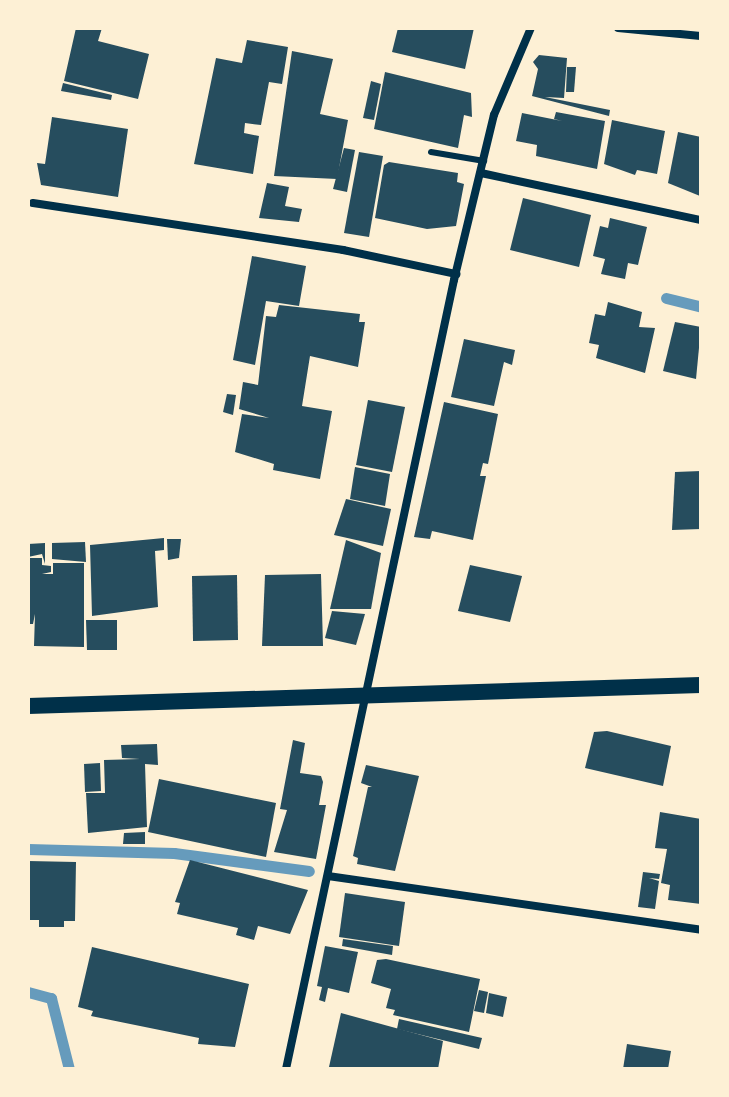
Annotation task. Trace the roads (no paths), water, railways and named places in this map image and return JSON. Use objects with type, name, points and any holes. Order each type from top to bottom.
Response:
[{"type":"main road","points":[[28,706],[701,685]]},
{"type":"street","points":[[286,1069],[456,274],[494,115],[531,28]]},
{"type":"street","points":[[618,28],[701,36]]},
{"type":"street","points":[[481,173],[701,220]]},
{"type":"street","points":[[33,203],[343,250],[456,274]]},
{"type":"street","points":[[328,876],[701,930]]},
{"type":"lane","points":[[431,152],[484,161]]},
{"type":"waterway","points":[[666,298],[701,307]]},
{"type":"waterway","points":[[28,849],[174,853],[309,871]]},
{"type":"waterway","points":[[28,992],[51,998],[69,1069]]}]
